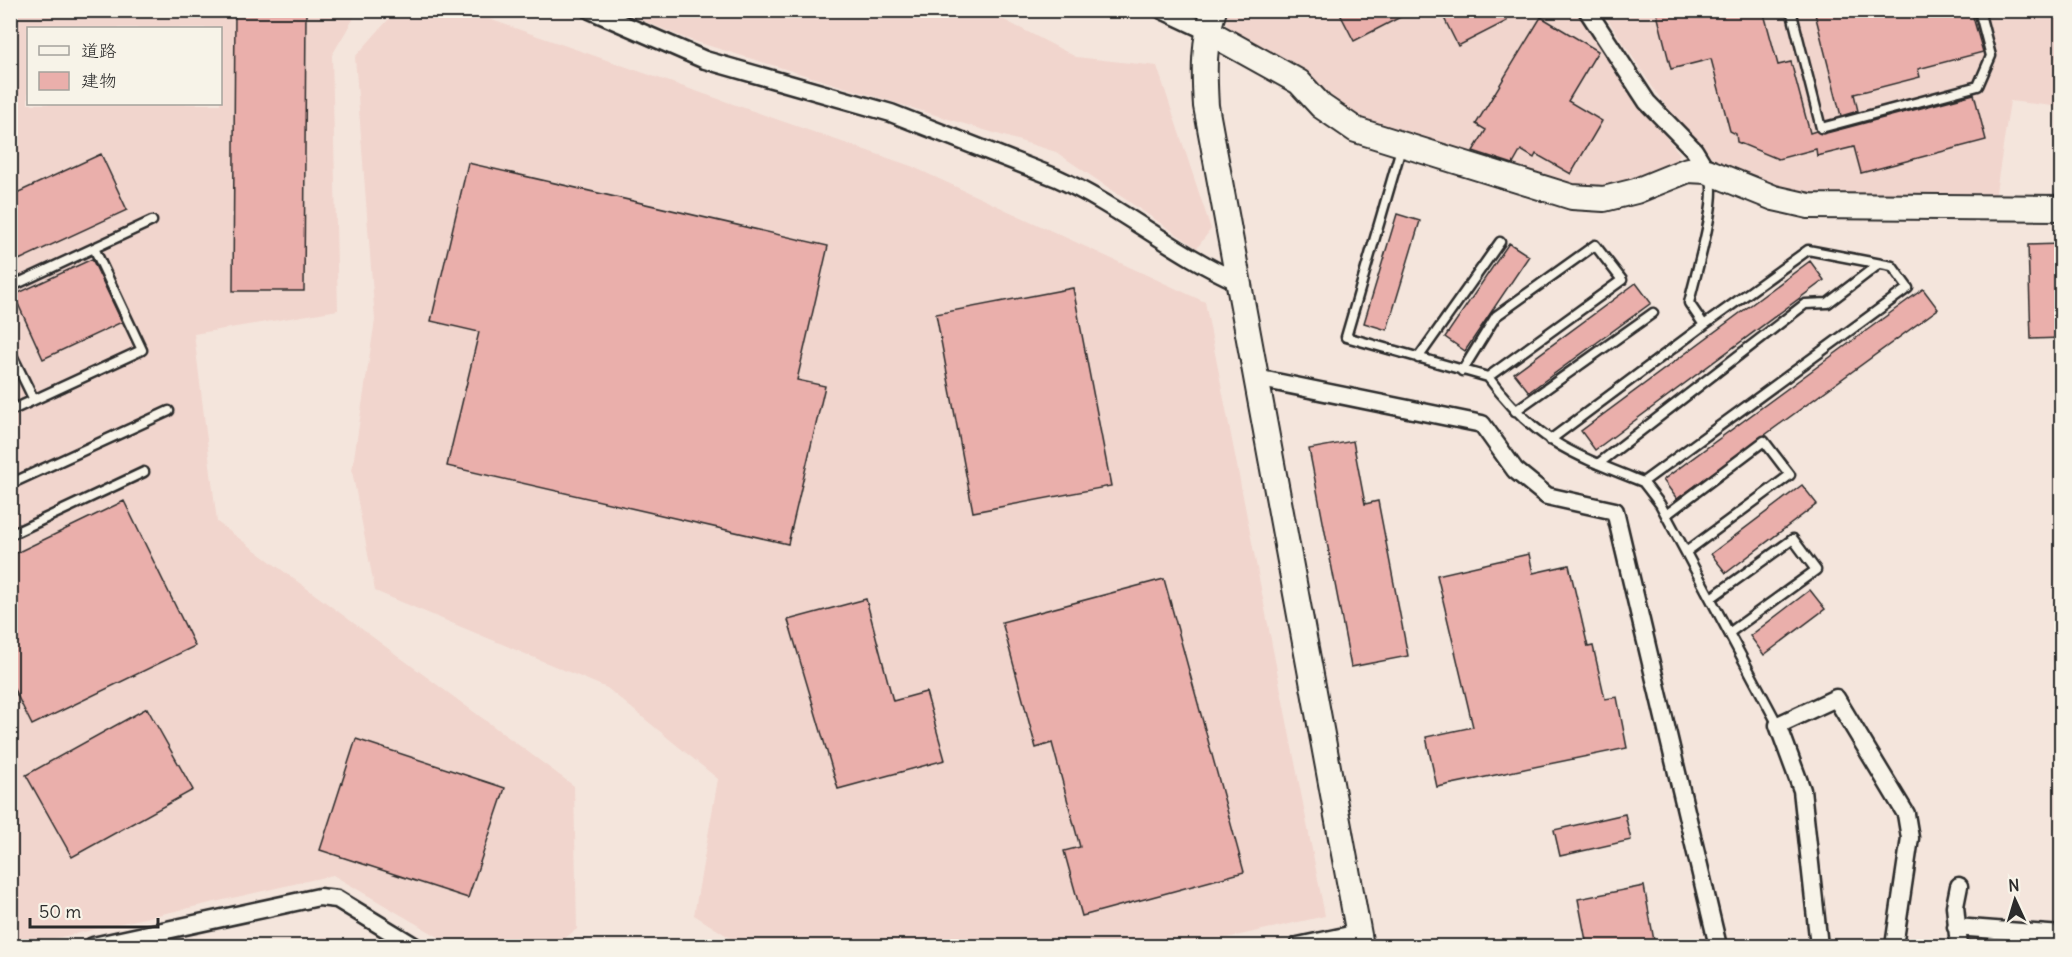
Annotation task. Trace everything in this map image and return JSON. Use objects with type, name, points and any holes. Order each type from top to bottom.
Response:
[{"type":"street","points":[[590,10],[705,60],[891,113],[1057,178],[1081,189],[1202,266],[1239,282]]},
{"type":"street","points":[[1162,10],[1210,20],[1299,82],[1321,106],[1356,130],[1572,197],[1604,199],[1636,191],[1688,170],[1707,171],[1774,198],[1809,206],[2061,208]]},
{"type":"street","points":[[1587,10],[1647,102],[1694,150],[1707,171]]},
{"type":"street","points":[[1210,20],[1204,68],[1206,106],[1360,940],[1298,946]]},
{"type":"street","points":[[1256,378],[1482,424],[1515,470],[1547,496],[1615,512],[1718,946]]},
{"type":"street","points":[[1819,946],[1802,790],[1778,725],[1836,698],[1906,814],[1910,838],[1894,946]]},
{"type":"street","points":[[1959,886],[1955,906],[1959,946]]},
{"type":"street","points":[[93,946],[319,897],[337,899],[414,946]]},
{"type":"street","points":[[1956,927],[2061,935]]},
{"type":"lane","points":[[1791,10],[1821,128],[1978,86],[1991,56],[1979,10]]},
{"type":"lane","points":[[1402,144],[1346,337],[1488,378],[1515,411],[1536,431],[1572,454],[1643,482],[1666,515],[1778,725]]},
{"type":"lane","points":[[1704,325],[1689,303],[1711,209],[1714,186],[1707,171]]},
{"type":"lane","points":[[10,287],[152,221]]},
{"type":"lane","points":[[1418,358],[1500,242]]},
{"type":"lane","points":[[1462,370],[1496,316],[1595,245],[1622,280],[1488,378]]},
{"type":"lane","points":[[10,411],[142,350],[94,248]]},
{"type":"lane","points":[[1550,440],[1809,249],[1892,266],[1908,288],[1643,482]]},
{"type":"lane","points":[[1598,464],[1805,304],[1828,303],[1879,264]]},
{"type":"lane","points":[[1515,411],[1653,313]]},
{"type":"lane","points":[[10,351],[34,400]]},
{"type":"lane","points":[[10,484],[169,411]]},
{"type":"lane","points":[[1666,515],[1764,441],[1790,475],[1686,552]]},
{"type":"lane","points":[[10,535],[144,472]]},
{"type":"lane","points":[[1711,598],[1792,539],[1816,570],[1729,633]]},
{"type":"shaded area","points":[[10,11],[358,11],[332,55],[338,310],[194,334],[217,522],[574,786],[577,929],[554,946],[454,946],[333,875],[22,946],[11,946]]},
{"type":"shaded area","points":[[396,11],[466,11],[911,166],[1205,302],[1325,916],[1191,946],[743,946],[694,915],[718,779],[607,688],[375,591],[352,471],[375,320],[355,57]]},
{"type":"shaded area","points":[[620,11],[987,11],[1076,57],[1157,66],[1211,229],[1197,248],[1056,152],[687,39]]},
{"type":"shaded area","points":[[1224,11],[1577,11],[1649,116],[1680,154],[1674,164],[1607,189],[1566,186],[1363,125],[1299,66],[1228,28]]},
{"type":"shaded area","points":[[1602,11],[2061,11],[2061,107],[2010,101],[1994,205],[1816,200],[1717,163],[1661,100]]},
{"type":"shaded area","points":[[325,937],[346,946],[270,946]]},
{"type":"building","points":[[235,10],[306,10],[304,291],[233,291]]},
{"type":"building","points":[[1338,10],[1414,10],[1354,41]]},
{"type":"building","points":[[1440,10],[1501,10],[1507,21],[1458,46]]},
{"type":"building","points":[[1656,10],[1763,10],[1778,65],[1791,62],[1810,133],[1816,131],[1823,134],[1974,94],[1986,140],[1861,173],[1854,147],[1817,156],[1816,149],[1778,159],[1737,142],[1736,134],[1730,131],[1711,59],[1671,69]]},
{"type":"building","points":[[1814,10],[1971,10],[1983,52],[1918,69],[1920,77],[1854,94],[1858,111],[1841,116]]},
{"type":"building","points":[[1541,17],[1598,51],[1568,101],[1602,121],[1571,174],[1536,154],[1534,158],[1521,150],[1513,164],[1473,151],[1486,130],[1476,124]]},
{"type":"building","points":[[101,154],[127,210],[10,264],[10,196]]},
{"type":"building","points":[[468,163],[828,246],[797,380],[825,386],[788,544],[447,466],[479,332],[431,321]]},
{"type":"building","points":[[1397,214],[1420,221],[1387,330],[1364,323]]},
{"type":"building","points":[[1509,243],[1529,256],[1465,351],[1445,337]]},
{"type":"building","points":[[2061,244],[2061,338],[2031,339],[2028,245]]},
{"type":"building","points":[[92,259],[122,322],[43,359],[14,295]]},
{"type":"building","points":[[1810,261],[1824,280],[1595,450],[1581,431]]},
{"type":"building","points":[[1636,283],[1651,303],[1529,392],[1514,373]]},
{"type":"building","points":[[1073,288],[1111,486],[973,512],[936,314]]},
{"type":"building","points":[[1923,289],[1938,309],[1677,499],[1663,480]]},
{"type":"building","points":[[1353,441],[1365,504],[1378,501],[1408,656],[1351,667],[1309,449]]},
{"type":"building","points":[[1802,485],[1817,504],[1726,573],[1711,554]]},
{"type":"building","points":[[124,501],[195,646],[32,725],[10,681],[10,556]]},
{"type":"building","points":[[1529,554],[1533,573],[1569,565],[1588,647],[1593,646],[1605,699],[1617,697],[1627,748],[1437,787],[1426,737],[1473,727],[1437,575]]},
{"type":"building","points":[[1164,579],[1244,872],[1082,916],[1064,851],[1080,847],[1052,743],[1036,748],[1002,622]]},
{"type":"building","points":[[1810,590],[1825,609],[1764,655],[1750,636]]},
{"type":"building","points":[[866,599],[893,701],[926,692],[945,760],[838,789],[788,620]]},
{"type":"building","points":[[147,708],[193,790],[72,857],[26,775]]},
{"type":"building","points":[[356,739],[505,788],[468,898],[320,850]]},
{"type":"building","points":[[1625,814],[1631,840],[1560,856],[1554,830]]},
{"type":"building","points":[[1644,886],[1655,946],[1587,946],[1578,899]]}]
